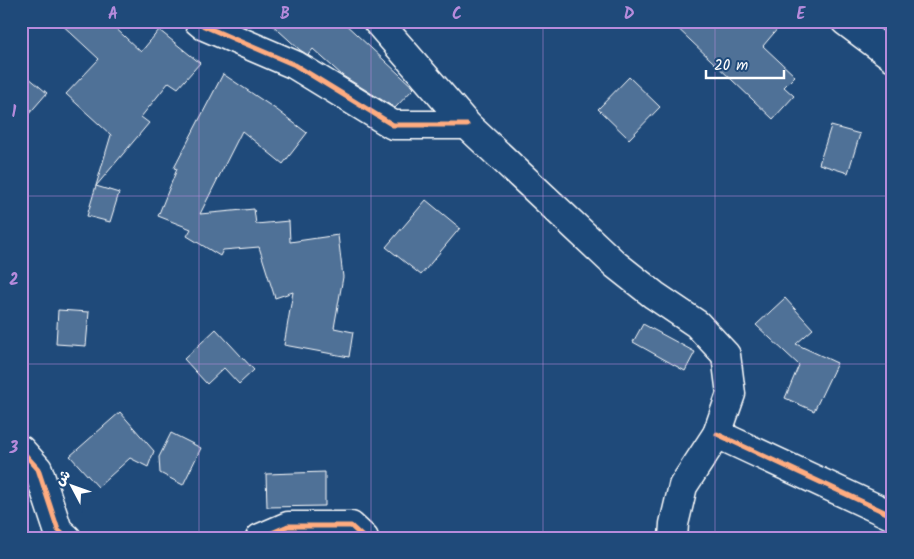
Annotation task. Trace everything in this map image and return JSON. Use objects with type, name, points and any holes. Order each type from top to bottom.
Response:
[{"type":"street","points":[[198,21],[204,26],[295,65],[393,125],[467,125]]},
{"type":"street","points":[[377,21],[467,125],[616,265],[654,295],[697,324],[726,355],[730,394],[717,434],[683,486],[674,524],[673,538]]},
{"type":"street","points":[[845,21],[893,56]]},
{"type":"street","points":[[717,434],[893,516]]},
{"type":"street","points":[[21,450],[38,468],[58,530],[67,538]]},
{"type":"street","points":[[260,538],[288,526],[351,526],[364,538]]},
{"type":"building","points":[[58,21],[108,21],[141,52],[159,30],[200,63],[178,88],[169,82],[141,117],[149,123],[96,186],[119,193],[110,222],[87,216],[111,135],[66,94],[99,59]]},
{"type":"building","points":[[268,21],[342,21],[414,88],[395,108],[343,76],[313,49],[308,55],[300,50]]},
{"type":"building","points":[[670,21],[784,21],[763,46],[795,76],[784,87],[794,96],[773,119]]},
{"type":"building","points":[[21,71],[47,93],[21,123]]},
{"type":"building","points":[[223,74],[277,110],[307,133],[283,164],[242,131],[200,214],[254,209],[256,224],[289,221],[290,242],[338,235],[343,277],[334,328],[353,332],[349,357],[284,345],[293,292],[275,298],[259,247],[223,250],[220,256],[187,236],[191,229],[158,216],[177,169],[174,168]]},
{"type":"building","points":[[629,77],[660,107],[629,139],[598,109]]},
{"type":"building","points":[[831,126],[860,134],[848,173],[819,164]]},
{"type":"building","points":[[426,200],[460,228],[421,275],[386,247]]},
{"type":"building","points":[[785,298],[813,329],[796,344],[837,363],[814,411],[785,398],[799,365],[756,325]]},
{"type":"building","points":[[58,310],[89,312],[86,346],[56,344]]},
{"type":"building","points":[[643,324],[695,352],[685,371],[633,342]]},
{"type":"building","points":[[216,329],[254,370],[239,384],[224,368],[207,384],[184,359]]},
{"type":"building","points":[[120,412],[154,451],[148,467],[130,458],[98,487],[70,456]]},
{"type":"building","points":[[171,433],[201,448],[183,485],[160,473],[159,457]]},
{"type":"building","points":[[325,472],[325,506],[267,507],[266,474]]},
{"type":"cycle path","points":[[198,21],[204,26],[295,65],[393,125],[467,125]]},
{"type":"cycle path","points":[[717,434],[893,516]]},
{"type":"cycle path","points":[[21,450],[38,469],[58,530],[67,538]]},
{"type":"cycle path","points":[[260,538],[288,526],[351,526],[364,538]]}]
